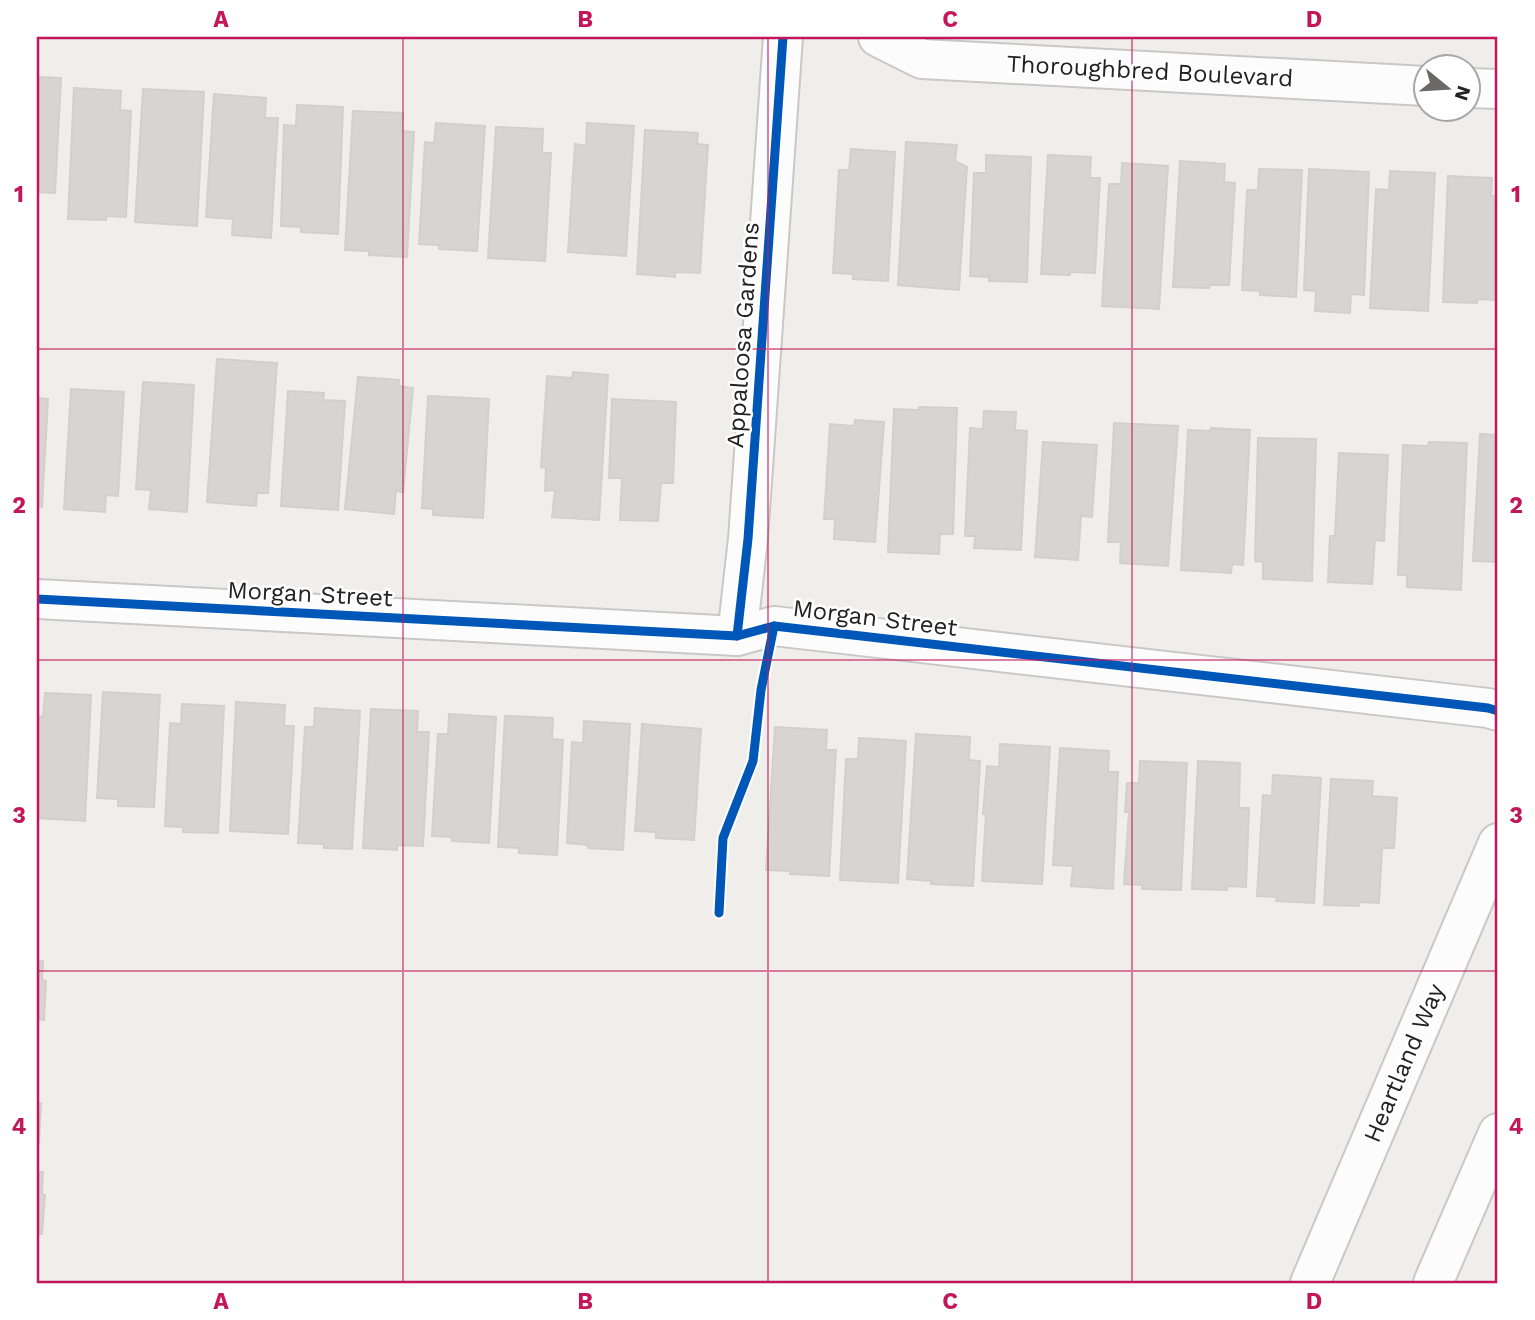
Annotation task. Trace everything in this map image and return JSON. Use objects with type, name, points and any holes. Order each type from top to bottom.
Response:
[{"type":"street","name":"Appaloosa Gardens","points":[[737,636],[748,539],[783,37]]},
{"type":"street","name":"Thoroughbred Boulevard","points":[[878,37],[922,59],[1412,85]]},
{"type":"street","name":"Morgan Street","points":[[37,599],[737,636],[774,626],[1498,710]]},
{"type":"street","name":"Heartland Way","points":[[1310,1283],[1498,843]]},
{"type":"street","points":[[1433,1283],[1498,1133]]},
{"type":"building","points":[[37,77],[61,78],[55,193],[37,192]]},
{"type":"building","points":[[74,88],[121,91],[120,110],[131,111],[126,217],[106,216],[106,220],[68,219]]},
{"type":"building","points":[[143,89],[204,92],[197,226],[135,222]]},
{"type":"building","points":[[214,94],[266,98],[265,118],[278,118],[271,238],[232,235],[233,219],[206,217]]},
{"type":"building","points":[[297,105],[343,107],[338,234],[301,232],[301,227],[281,226],[284,125],[296,126]]},
{"type":"building","points":[[353,111],[403,113],[402,131],[414,132],[407,257],[369,255],[369,251],[345,250]]},
{"type":"building","points":[[436,123],[485,126],[477,251],[439,249],[439,245],[419,244],[425,142],[434,143]]},
{"type":"building","points":[[587,123],[634,126],[626,256],[568,252],[575,144],[586,146]]},
{"type":"building","points":[[496,127],[543,129],[542,153],[551,153],[545,261],[488,258]]},
{"type":"building","points":[[645,130],[698,133],[697,144],[708,145],[700,273],[675,272],[675,277],[637,274]]},
{"type":"building","points":[[906,142],[957,145],[955,161],[967,167],[959,290],[898,285]]},
{"type":"building","points":[[851,149],[895,152],[888,281],[853,279],[853,274],[833,273],[839,170],[849,170]]},
{"type":"building","points":[[986,155],[1031,157],[1027,282],[989,281],[989,277],[970,276],[974,173],[986,173]]},
{"type":"building","points":[[1048,155],[1091,157],[1090,178],[1100,178],[1095,273],[1041,274]]},
{"type":"building","points":[[1180,161],[1225,164],[1224,182],[1235,183],[1229,285],[1210,285],[1209,288],[1173,287]]},
{"type":"building","points":[[1122,163],[1168,166],[1159,309],[1102,306],[1109,184],[1121,184]]},
{"type":"building","points":[[1259,169],[1302,170],[1296,297],[1260,295],[1260,291],[1242,290],[1247,190],[1258,190]]},
{"type":"building","points":[[1309,169],[1369,172],[1364,295],[1351,294],[1350,313],[1315,311],[1316,291],[1304,290]]},
{"type":"building","points":[[1390,171],[1435,173],[1428,311],[1370,308],[1376,189],[1389,190]]},
{"type":"building","points":[[1448,176],[1492,178],[1491,196],[1498,196],[1496,300],[1478,299],[1477,303],[1443,302]]},
{"type":"building","points":[[217,359],[277,363],[268,493],[257,493],[256,506],[207,502]]},
{"type":"building","points":[[573,372],[608,375],[599,520],[552,517],[555,490],[545,491],[546,468],[541,467],[547,376],[572,378]]},
{"type":"building","points":[[358,377],[399,380],[398,386],[413,388],[403,492],[396,491],[394,514],[345,509]]},
{"type":"building","points":[[143,382],[194,385],[187,512],[149,509],[151,490],[136,489]]},
{"type":"building","points":[[71,389],[124,392],[118,496],[106,495],[105,512],[64,509]]},
{"type":"building","points":[[288,391],[324,393],[323,400],[345,401],[338,510],[281,506]]},
{"type":"building","points":[[428,396],[489,399],[483,518],[433,515],[433,509],[422,508]]},
{"type":"building","points":[[37,398],[48,399],[42,507],[37,507]]},
{"type":"building","points":[[612,399],[676,402],[673,483],[661,483],[658,521],[620,520],[622,478],[609,478]]},
{"type":"building","points":[[919,407],[957,408],[953,534],[940,534],[939,554],[888,552],[894,409],[919,410]]},
{"type":"building","points":[[984,411],[1016,412],[1015,430],[1027,431],[1021,550],[974,548],[975,536],[965,536],[970,428],[983,429]]},
{"type":"building","points":[[855,420],[884,422],[875,542],[834,539],[835,519],[824,519],[830,424],[854,426]]},
{"type":"building","points":[[1114,423],[1178,426],[1168,566],[1120,563],[1121,542],[1108,542]]},
{"type":"building","points":[[1211,428],[1250,430],[1243,565],[1232,564],[1231,573],[1181,570],[1188,430],[1210,431]]},
{"type":"building","points":[[1480,434],[1498,435],[1498,562],[1473,561]]},
{"type":"building","points":[[1258,438],[1316,439],[1312,581],[1263,579],[1263,562],[1255,561]]},
{"type":"building","points":[[1043,442],[1097,445],[1092,517],[1081,516],[1078,560],[1035,557]]},
{"type":"building","points":[[1429,442],[1467,443],[1461,590],[1407,587],[1407,575],[1398,575],[1403,445],[1428,446]]},
{"type":"building","points":[[1339,453],[1388,455],[1384,541],[1375,540],[1372,584],[1328,582],[1330,536],[1335,536]]},
{"type":"building","points":[[103,692],[160,695],[154,807],[118,806],[118,799],[97,798]]},
{"type":"building","points":[[45,693],[91,695],[85,821],[37,818],[37,716],[43,717]]},
{"type":"building","points":[[236,702],[285,705],[284,726],[294,726],[288,834],[230,831]]},
{"type":"building","points":[[182,704],[224,706],[218,833],[183,832],[183,827],[165,826],[170,723],[181,724]]},
{"type":"building","points":[[315,708],[360,711],[352,849],[298,843],[305,727],[314,727]]},
{"type":"building","points":[[371,709],[418,711],[417,732],[429,732],[423,846],[397,845],[397,850],[363,848]]},
{"type":"building","points":[[449,714],[496,717],[489,843],[452,841],[452,837],[432,836],[438,734],[448,734]]},
{"type":"building","points":[[505,716],[553,718],[552,739],[563,740],[557,855],[519,853],[519,848],[498,847]]},
{"type":"building","points":[[584,721],[630,724],[623,850],[588,848],[588,845],[567,843],[572,742],[583,743]]},
{"type":"building","points":[[642,724],[701,729],[694,840],[656,838],[656,832],[635,831]]},
{"type":"building","points":[[775,727],[827,730],[826,750],[836,750],[829,876],[766,870]]},
{"type":"building","points":[[916,734],[970,737],[969,760],[980,761],[973,886],[931,884],[931,881],[907,879]]},
{"type":"building","points":[[859,738],[906,741],[898,883],[840,880],[846,759],[858,759]]},
{"type":"building","points":[[1000,744],[1050,747],[1042,884],[982,881],[987,766],[999,767]]},
{"type":"building","points":[[1060,748],[1109,751],[1108,772],[1118,772],[1113,889],[1071,886],[1073,866],[1053,865]]},
{"type":"building","points":[[1140,761],[1187,763],[1181,890],[1142,889],[1142,885],[1124,884],[1129,812],[1125,812],[1127,783],[1139,783]]},
{"type":"building","points":[[1198,761],[1240,763],[1239,808],[1249,808],[1246,887],[1227,886],[1227,890],[1192,889]]},
{"type":"building","points":[[1273,775],[1321,778],[1314,903],[1276,901],[1277,897],[1257,896],[1263,795],[1272,796]]},
{"type":"building","points":[[1331,779],[1373,781],[1372,796],[1397,798],[1394,848],[1382,848],[1379,903],[1358,902],[1359,906],[1324,905]]},
{"type":"building","points":[[37,961],[43,961],[42,980],[46,981],[44,1020],[37,1019]]},
{"type":"building","points":[[37,1103],[41,1103],[39,1142],[37,1142]]},
{"type":"building","points":[[37,1172],[43,1172],[42,1194],[45,1195],[42,1234],[37,1234]]},
{"type":"cycle path","points":[[737,636],[748,539],[783,37]]},
{"type":"cycle path","points":[[37,599],[737,636],[774,626],[1498,711]]},
{"type":"cycle path","points":[[719,913],[723,838],[753,761],[761,690],[774,626]]}]
